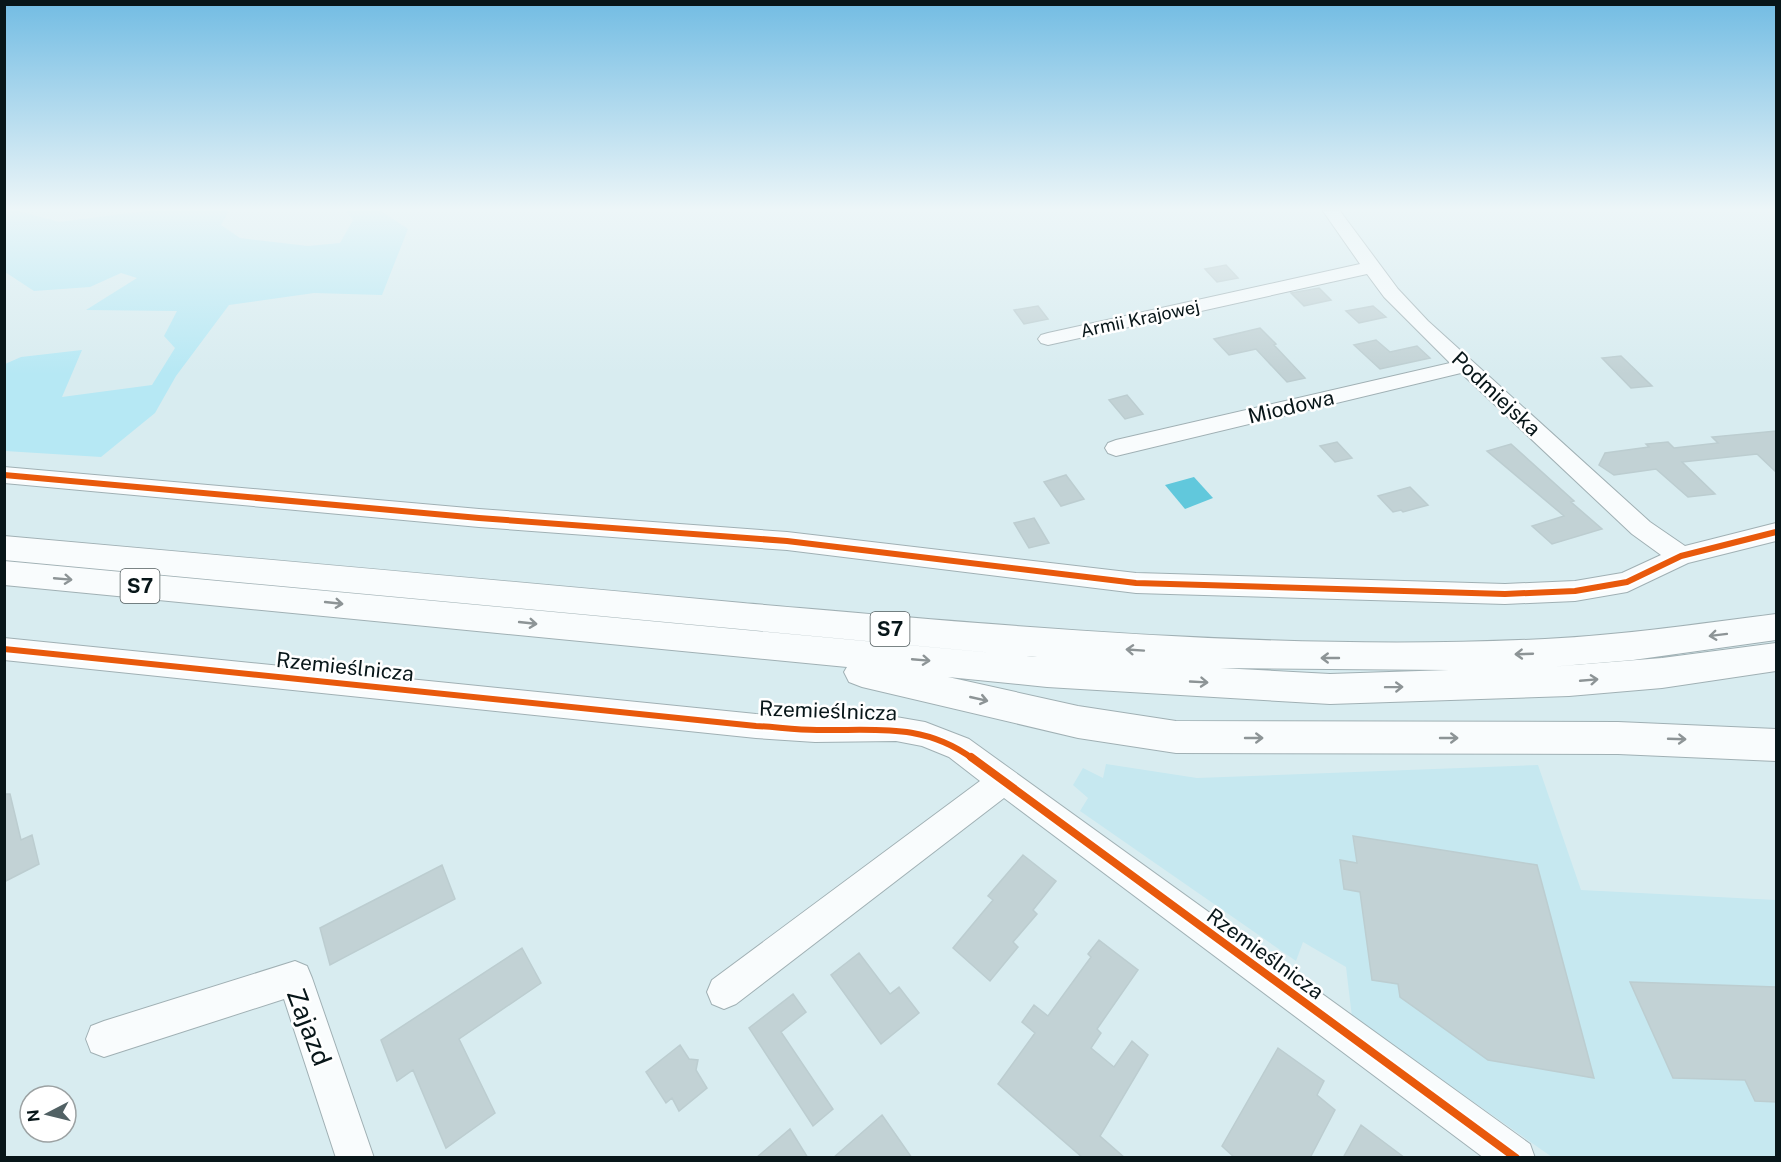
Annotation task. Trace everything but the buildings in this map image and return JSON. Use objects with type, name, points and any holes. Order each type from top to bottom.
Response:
[{"type":"highway","name":"S7","points":[[4,548],[1028,642],[1197,655],[1328,658],[1549,652],[1776,627]]},
{"type":"highway","name":"S7","points":[[4,573],[1047,672],[1330,689],[1569,681],[1662,673],[1776,657]]},
{"type":"highway","points":[[717,642],[1078,722],[1176,737],[1618,738],[1776,745]]},
{"type":"street","name":"Armii Krajowej","points":[[1048,339],[1372,267]]},
{"type":"street","name":"Podmiejska","points":[[1372,267],[1397,299],[1465,366],[1641,528],[1681,556]]},
{"type":"street","name":"Miodowa","points":[[1116,448],[1465,366]]},
{"type":"street","points":[[4,475],[479,518],[787,541],[1136,583],[1505,594],[1575,591],[1627,582],[1681,556],[1776,532]]},
{"type":"street","name":"Rzemieślnicza","points":[[4,649],[756,726],[815,730],[896,729],[925,734],[959,748],[1002,782],[1516,1158]]},
{"type":"street","points":[[724,992],[1002,782]]},
{"type":"street","name":"Zajazd","points":[[104,1039],[295,978],[355,1158]]},
{"type":"shaded area","points":[[5,265],[394,265],[382,295],[314,293],[229,305],[176,376],[155,413],[101,457],[5,451],[5,364],[21,357],[82,350],[62,397],[152,385],[175,348],[164,336],[177,311],[86,310],[137,278],[121,273],[90,287],[34,291],[5,272]]},
{"type":"shaded area","points":[[1106,764],[1197,778],[1538,765],[1581,890],[1776,900],[1776,1157],[1552,1157],[1352,1017],[1346,967],[1303,942],[1296,961],[1080,811],[1088,798],[1073,785],[1083,768],[1103,778]]},
{"type":"water","points":[[1194,477],[1213,498],[1185,509],[1165,485]]},
{"type":"cycle path","points":[[4,475],[479,518],[787,541],[1136,583],[1505,594],[1575,591],[1627,582],[1681,556],[1776,532]]},
{"type":"cycle path","points":[[4,649],[756,726],[815,730],[896,729],[925,734],[959,748],[1516,1158]]}]
